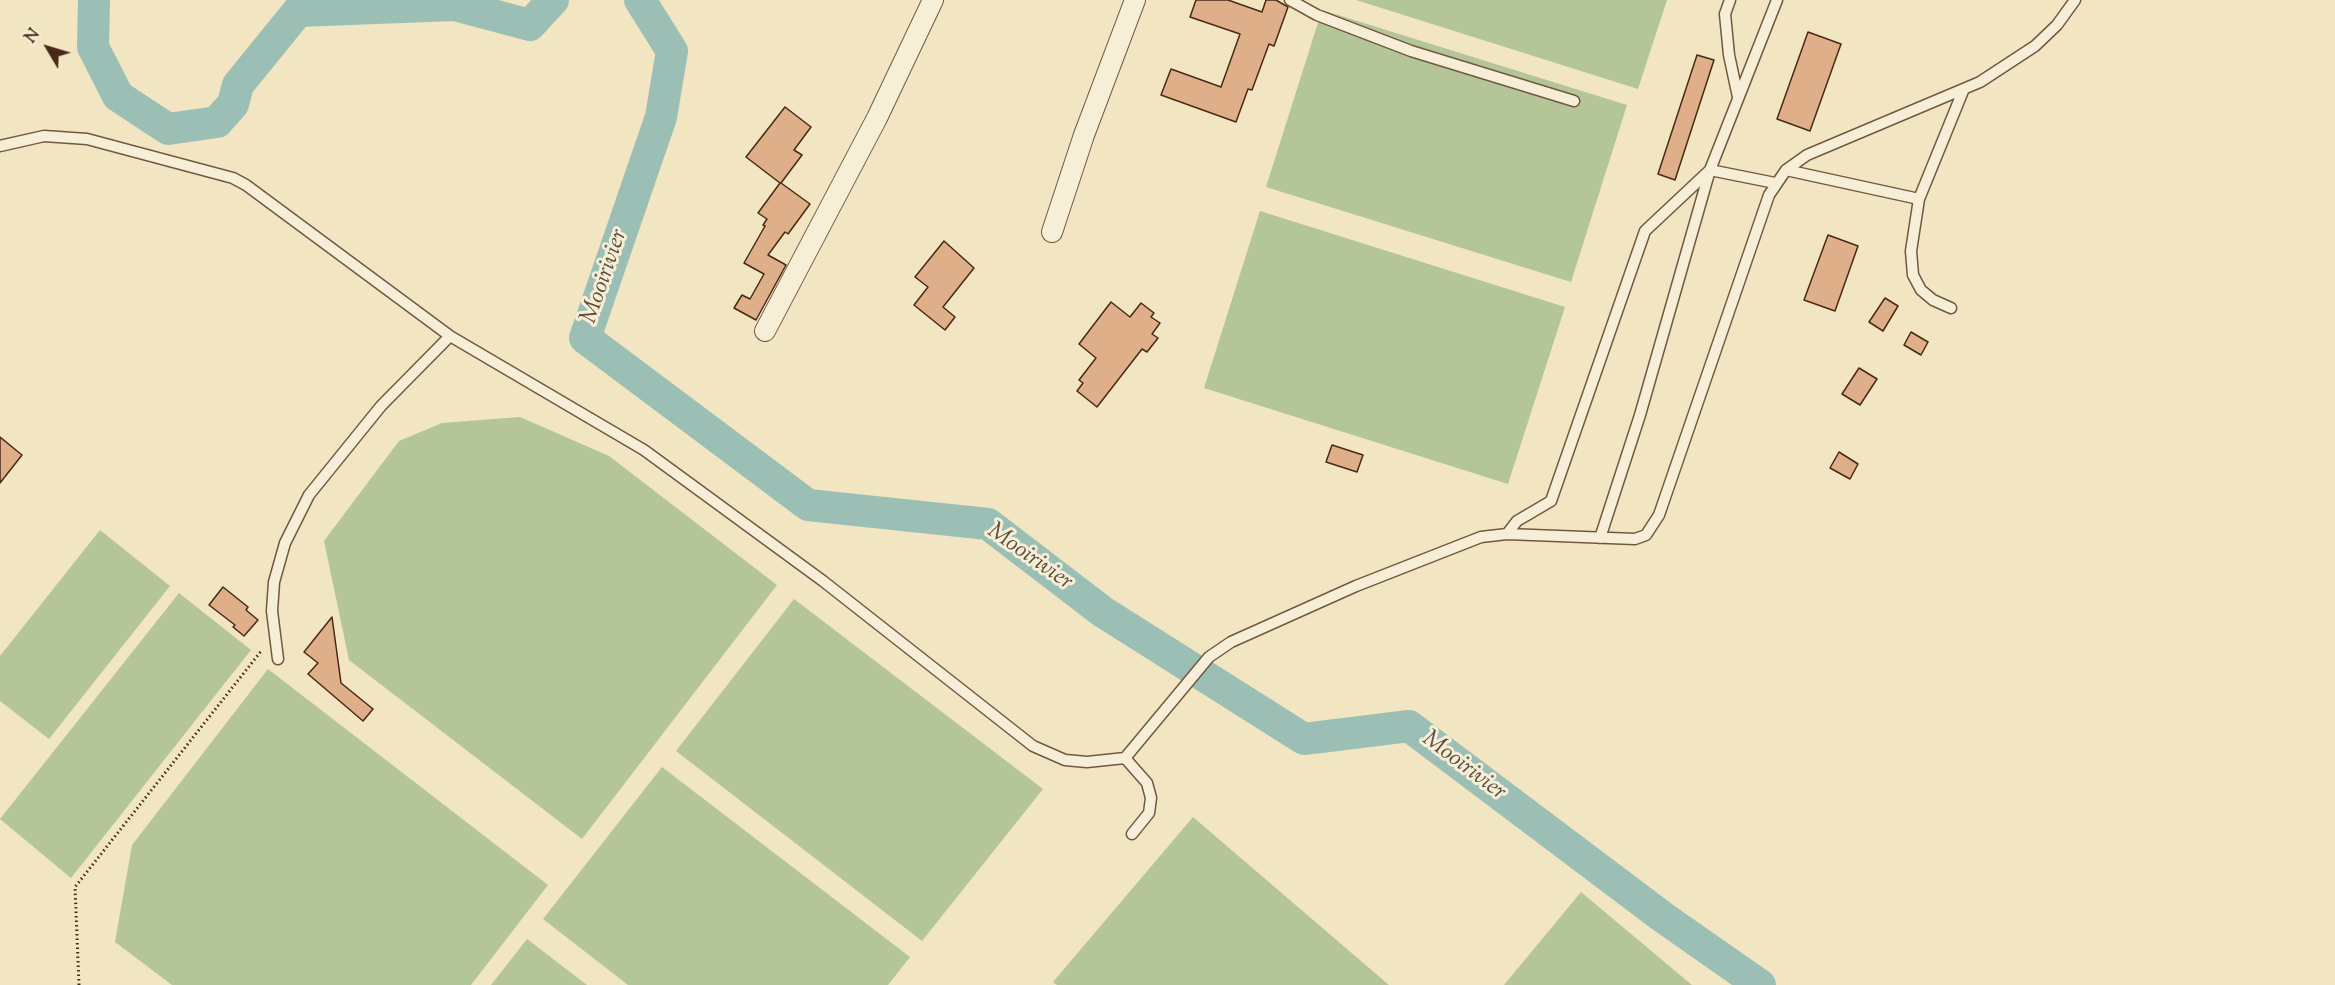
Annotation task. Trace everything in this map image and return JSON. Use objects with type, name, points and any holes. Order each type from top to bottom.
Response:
[{"type":"street","points":[[765,331],[877,118],[933,0]]},
{"type":"street","points":[[1052,232],[1135,0]]},
{"type":"lane","points":[[1290,0],[1317,15],[1412,51],[1574,100]]},
{"type":"lane","points":[[1730,0],[1725,14],[1728,45],[1738,97]]},
{"type":"lane","points":[[1600,538],[1640,415],[1710,170],[1777,0]]},
{"type":"lane","points":[[0,146],[44,136],[78,138],[233,178],[258,193],[450,336],[644,450],[823,581],[1034,746],[1065,760],[1087,762],[1125,758],[1209,657],[1231,642],[1445,549],[1481,537],[1507,534],[1635,539],[1646,535],[1659,515],[1775,183],[1786,170],[1807,155],[1963,91],[2020,58],[2056,25],[2075,0]]},
{"type":"lane","points":[[1951,308],[1933,300],[1921,290],[1912,275],[1911,251],[1919,199],[1963,91]]},
{"type":"lane","points":[[1710,170],[1775,183]]},
{"type":"lane","points":[[1507,534],[1517,521],[1551,501],[1646,231],[1710,170]]},
{"type":"lane","points":[[1786,170],[1919,199]]},
{"type":"lane","points":[[278,659],[272,611],[274,582],[285,543],[309,495],[381,406],[450,336]]},
{"type":"lane","points":[[1125,758],[1147,783],[1151,798],[1149,813],[1132,834]]},
{"type":"path","points":[[79,985],[75,887],[275,635]]},
{"type":"green space","points":[[1356,0],[1667,0],[1638,89]]},
{"type":"green space","points":[[1322,10],[1627,105],[1571,282],[1266,187]]},
{"type":"green space","points":[[1260,211],[1565,307],[1508,484],[1204,388]]},
{"type":"green space","points":[[520,417],[609,456],[777,585],[582,839],[349,660],[324,541],[399,441],[442,423]]},
{"type":"green space","points":[[100,530],[170,586],[49,739],[0,701],[0,656]]},
{"type":"green space","points":[[179,593],[251,650],[71,878],[0,819]]},
{"type":"green space","points":[[794,599],[1043,789],[922,941],[676,751]]},
{"type":"green space","points":[[268,669],[548,885],[471,985],[172,985],[115,942],[132,845]]},
{"type":"green space","points":[[662,767],[910,957],[888,985],[628,985],[543,919]]},
{"type":"green space","points":[[1193,817],[1389,985],[1057,985],[1053,982]]},
{"type":"green space","points":[[1581,892],[1692,985],[1504,985]]},
{"type":"green space","points":[[527,939],[587,985],[491,985]]},
{"type":"building","points":[[1196,0],[1228,0],[1262,12],[1266,0],[1276,0],[1288,7],[1274,46],[1269,44],[1252,90],[1248,89],[1236,122],[1161,95],[1171,69],[1221,87],[1240,34],[1190,17]]},
{"type":"building","points":[[1808,32],[1841,44],[1810,131],[1777,119]]},
{"type":"building","points":[[1697,55],[1714,60],[1675,180],[1658,174]]},
{"type":"building","points":[[785,107],[811,127],[794,150],[802,155],[781,183],[810,204],[788,234],[785,232],[768,255],[786,265],[756,320],[734,308],[742,295],[750,299],[764,274],[744,263],[767,219],[758,213],[780,183],[746,157]]},
{"type":"building","points":[[1828,235],[1858,246],[1835,311],[1804,300]]},
{"type":"building","points":[[944,241],[974,268],[943,307],[955,317],[945,330],[914,305],[928,287],[915,277]]},
{"type":"building","points":[[1885,298],[1898,306],[1883,331],[1869,322]]},
{"type":"building","points":[[1111,302],[1130,317],[1141,303],[1154,313],[1151,317],[1160,323],[1152,334],[1158,338],[1147,352],[1142,349],[1097,407],[1077,391],[1083,383],[1079,380],[1096,358],[1079,344]]},
{"type":"building","points":[[1911,332],[1928,342],[1921,355],[1904,345]]},
{"type":"building","points":[[1859,368],[1877,379],[1860,405],[1842,394]]},
{"type":"building","points":[[0,437],[22,455],[0,483]]},
{"type":"building","points":[[1332,445],[1363,455],[1357,472],[1326,462]]},
{"type":"building","points":[[1839,452],[1858,464],[1850,479],[1830,468]]},
{"type":"building","points":[[223,587],[248,607],[246,610],[258,620],[244,636],[233,627],[235,625],[209,605]]},
{"type":"building","points":[[332,617],[341,683],[373,709],[363,721],[308,674],[318,663],[304,652]]},
{"type":"waterway","name":"Mooirivier","points":[[94,0],[93,47],[118,96],[168,129],[217,122],[233,104],[238,85],[298,11],[455,5],[530,25],[553,0]]},
{"type":"waterway","name":"Mooirivier","points":[[640,0],[672,51],[661,117],[585,338],[808,505],[988,524],[1103,612],[1304,739],[1409,726],[1664,918],[1760,985]]}]
